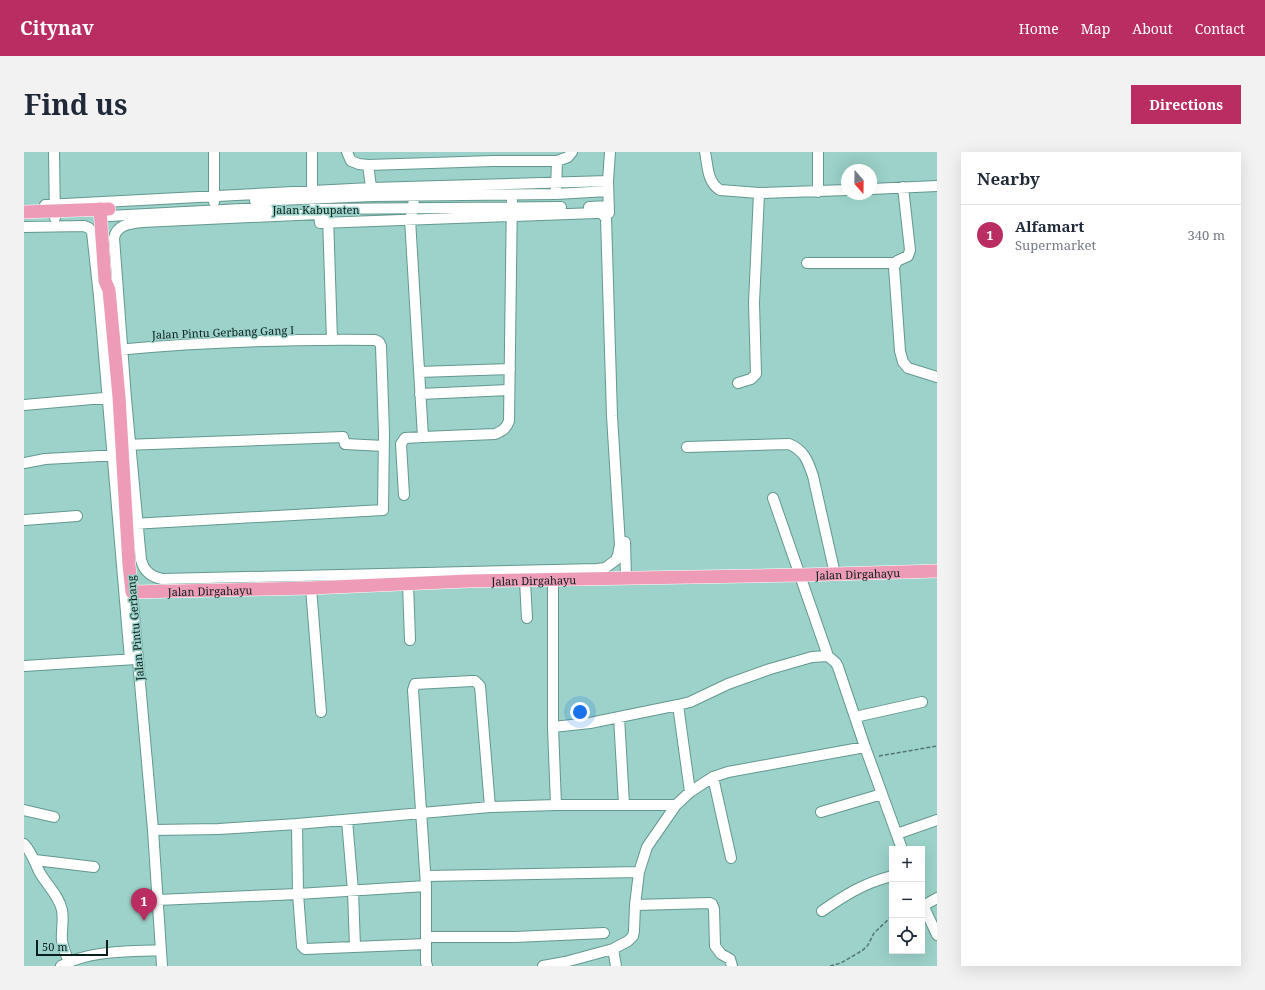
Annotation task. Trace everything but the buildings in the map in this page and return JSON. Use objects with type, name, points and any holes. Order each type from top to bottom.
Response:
[{"type":"main road","name":"Jalan Kabupaten","points":[[24,219],[54,211]]},
{"type":"main road","name":"Jalan Kabupaten","points":[[24,212],[105,212]]},
{"type":"main road","name":"Jalan Pintu Gerbang","points":[[105,212],[106,241],[112,280],[109,290],[119,349],[113,397],[132,524],[132,592]]},
{"type":"main road","name":"Jalan Dirgahayu","points":[[132,592],[311,588],[408,583],[937,571]]},
{"type":"street","points":[[54,152],[54,211]]},
{"type":"street","points":[[24,206],[54,211],[214,199],[214,152]]},
{"type":"street","points":[[312,152],[312,200],[372,192],[556,183],[608,186]]},
{"type":"street","points":[[347,152],[351,161],[368,165],[493,161],[557,161],[568,157],[572,152]]},
{"type":"street","points":[[610,152],[608,186],[626,578]]},
{"type":"street","points":[[705,152],[711,182],[720,190],[728,192],[759,193],[841,190]]},
{"type":"street","points":[[818,152],[818,192]]},
{"type":"street","points":[[557,161],[557,207]]},
{"type":"street","points":[[368,165],[374,208]]},
{"type":"street","name":"Jalan Kabupaten","points":[[105,212],[242,208],[372,192],[414,196],[556,194],[608,186]]},
{"type":"street","points":[[877,189],[937,186]]},
{"type":"street","points":[[807,263],[895,263],[908,256],[910,250],[903,187]]},
{"type":"street","points":[[738,383],[751,379],[756,374],[754,303],[759,193]]},
{"type":"street","points":[[404,495],[401,444],[405,438],[495,434],[502,432],[509,421],[512,195]]},
{"type":"street","points":[[414,196],[413,209],[410,219],[423,437]]},
{"type":"street","points":[[328,198],[332,340]]},
{"type":"street","name":"Jalan Kabupaten","points":[[105,212],[214,199],[312,200],[328,210],[374,208],[512,211],[557,207],[609,206]]},
{"type":"street","points":[[24,666],[134,659],[122,450],[114,238],[115,232],[118,229],[125,225],[150,222],[319,214],[320,223],[410,219],[512,211],[596,213],[604,215],[606,218],[612,416],[620,545],[616,560],[605,568],[577,570],[427,572],[162,579],[150,576],[142,565],[132,524]]},
{"type":"street","points":[[24,227],[84,226],[89,228],[92,232],[113,397],[24,405]]},
{"type":"street","points":[[895,263],[900,351],[903,362],[908,368],[937,377]]},
{"type":"street","name":"Jalan Pintu Gerbang Gang I","points":[[119,349],[198,343],[332,340],[375,340],[379,342],[381,346],[384,446],[383,510],[132,524]]},
{"type":"street","points":[[419,372],[510,369]]},
{"type":"street","points":[[420,394],[509,390]]},
{"type":"street","points":[[24,464],[45,459],[122,450],[343,437],[345,444],[384,446]]},
{"type":"street","points":[[687,447],[789,444],[802,452],[808,461],[813,476],[834,574]]},
{"type":"street","points":[[773,498],[828,656],[836,663],[838,667],[901,846]]},
{"type":"street","points":[[24,520],[77,516]]},
{"type":"street","points":[[553,580],[553,727],[556,805]]},
{"type":"street","points":[[525,581],[527,618]]},
{"type":"street","points":[[408,583],[410,640]]},
{"type":"street","points":[[311,588],[321,712]]},
{"type":"street","name":"Jalan Pintu Gerbang","points":[[132,592],[134,659],[153,830],[162,966]]},
{"type":"street","points":[[553,727],[590,723],[690,702],[728,684],[770,669],[812,657],[828,656]]},
{"type":"street","points":[[428,966],[426,962],[426,881],[413,690],[414,686],[418,683],[475,681],[480,686],[490,807]]},
{"type":"street","points":[[855,717],[922,702]]},
{"type":"street","points":[[678,705],[690,792]]},
{"type":"street","points":[[619,717],[624,804]]},
{"type":"street","points":[[542,966],[613,949],[628,941],[633,936],[639,872],[647,847],[676,805],[690,792],[713,776],[865,747]]},
{"type":"street","points":[[713,776],[731,858]]},
{"type":"street","points":[[821,812],[882,794]]},
{"type":"street","points":[[153,830],[219,829],[297,824],[490,807],[624,804],[676,805]]},
{"type":"street","points":[[24,810],[54,817]]},
{"type":"street","points":[[347,820],[353,891],[355,947]]},
{"type":"street","points":[[897,834],[937,820]]},
{"type":"street","points":[[297,824],[298,894],[302,946],[305,950],[426,941],[604,933]]},
{"type":"street","points":[[24,844],[35,860],[39,871],[56,897],[61,909],[63,922],[62,940],[65,964],[89,956],[161,950]]},
{"type":"street","points":[[35,860],[94,867]]},
{"type":"street","points":[[157,900],[353,891],[426,881],[639,872]]},
{"type":"street","points":[[822,911],[853,890],[889,877]]},
{"type":"street","points":[[925,903],[937,898]]},
{"type":"street","points":[[635,905],[712,904],[714,909],[715,946],[721,954],[730,959],[732,966]]},
{"type":"street","points":[[925,908],[937,935]]},
{"type":"street","points":[[613,949],[616,966]]},
{"type":"path","points":[[869,757],[937,746]]},
{"type":"path","points":[[830,966],[841,963],[863,950],[868,945],[874,933],[890,918]]},
{"type":"place","name":"Alfamart","points":[[144,921]]}]
